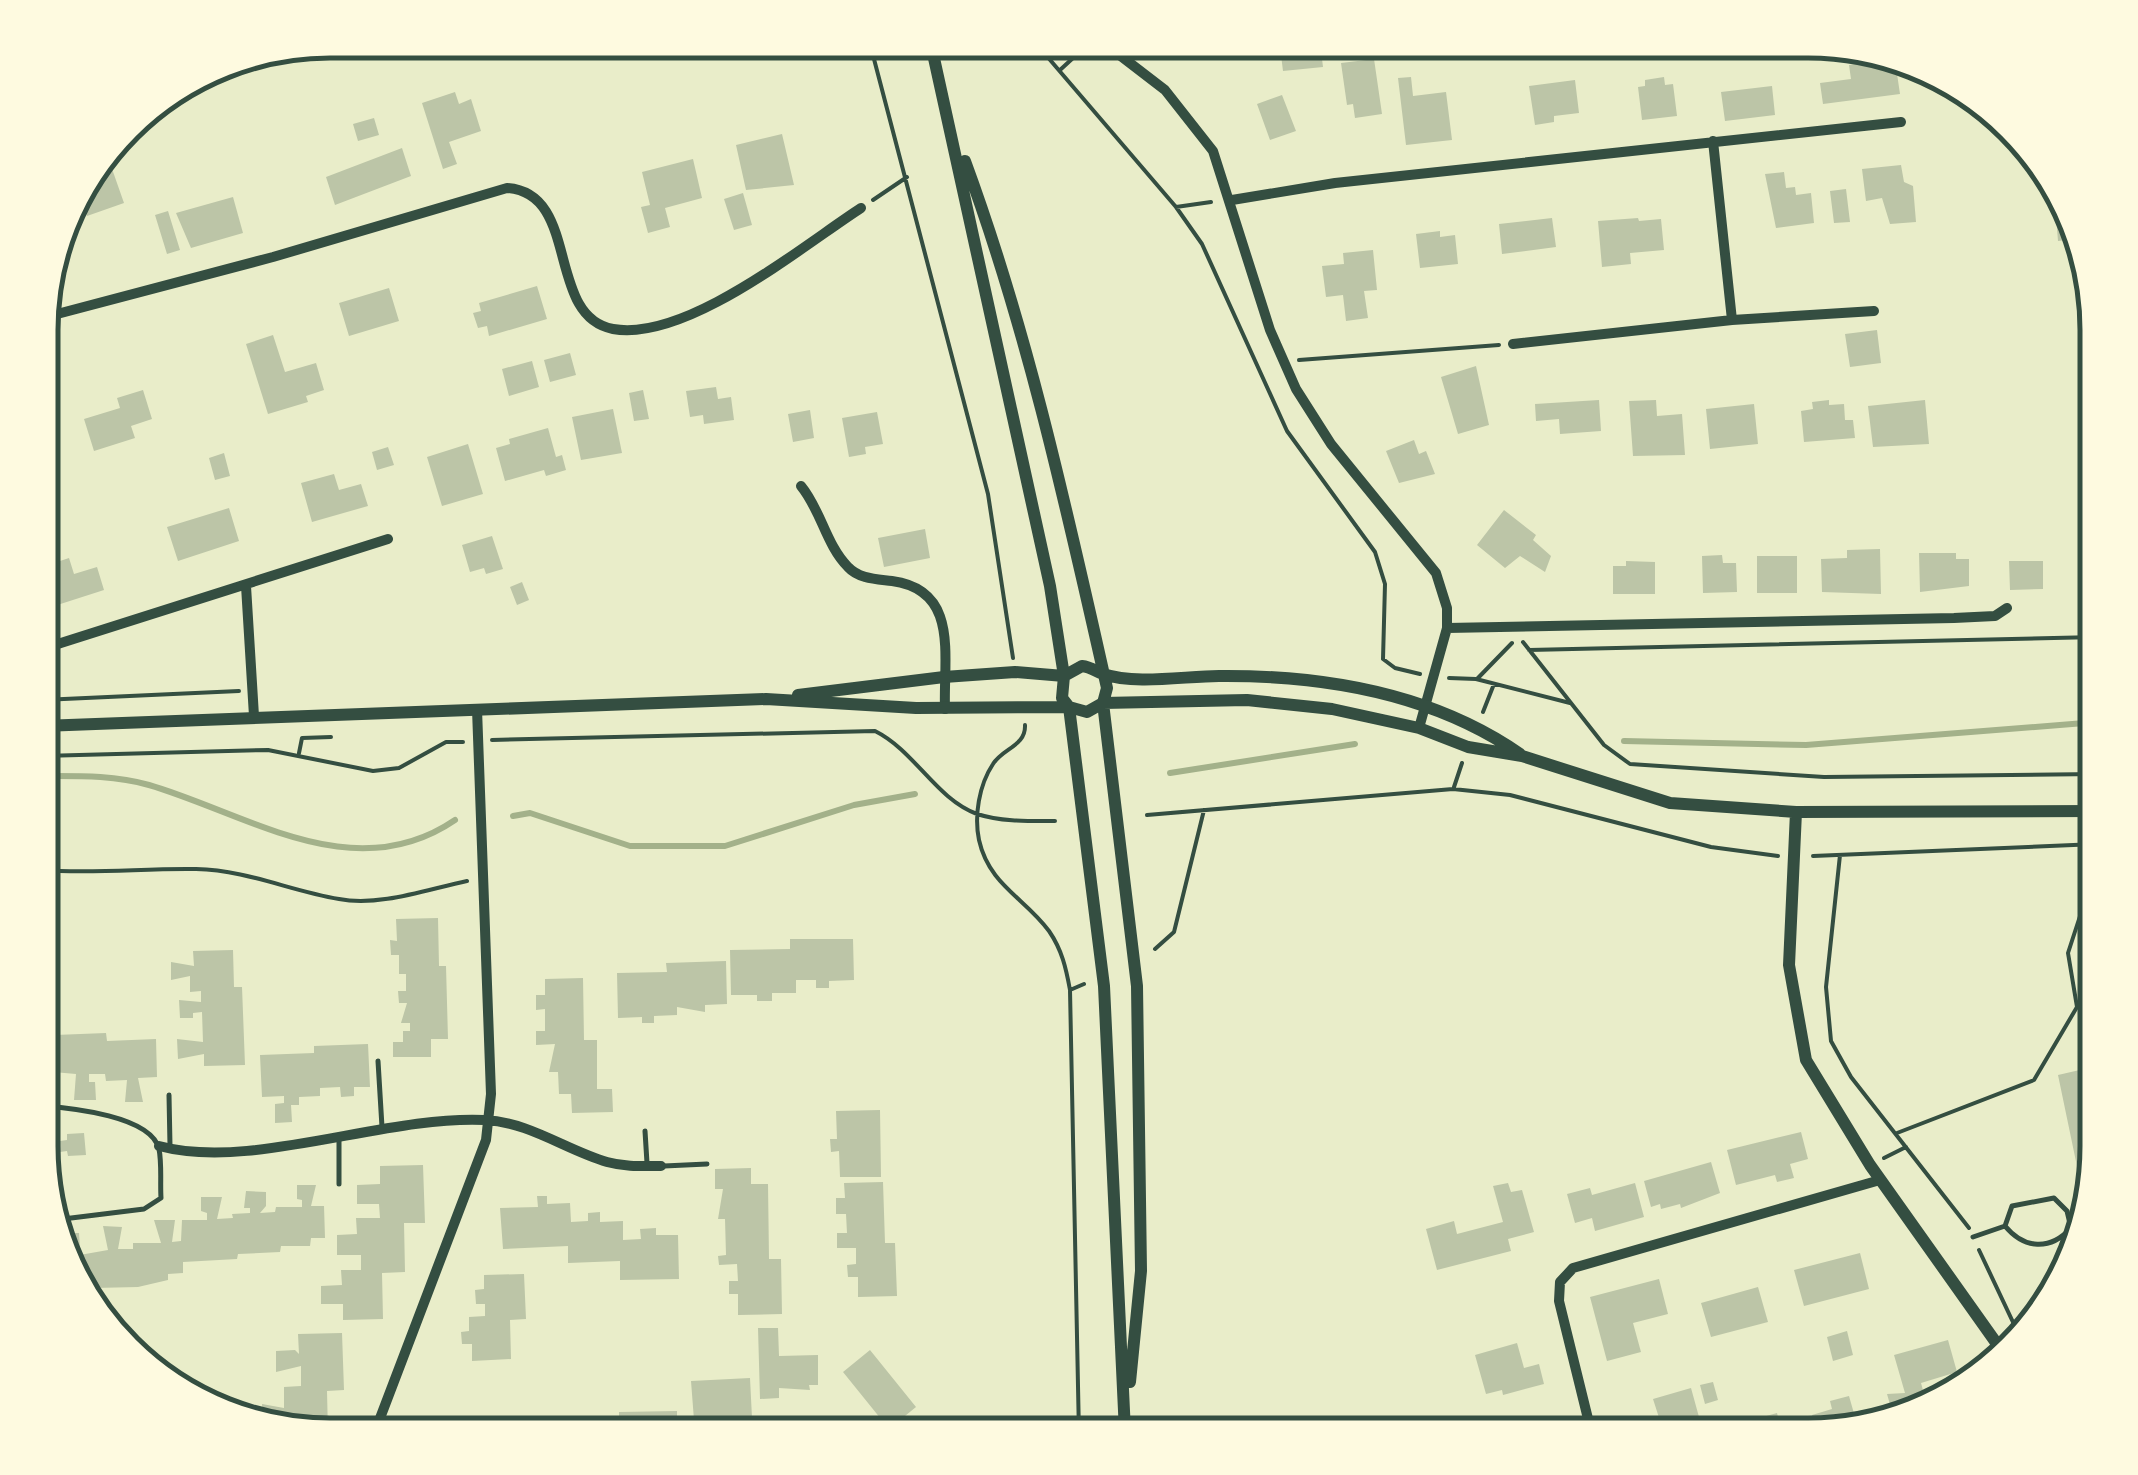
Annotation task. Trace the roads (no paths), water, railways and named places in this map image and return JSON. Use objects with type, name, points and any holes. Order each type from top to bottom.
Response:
[{"type":"street","points":[[935,58],[953,128],[976,260],[1026,463],[1064,676],[1062,698],[1069,707],[1104,986],[1124,1418]]},
{"type":"street","points":[[1122,58],[1185,110],[1213,150],[1283,361],[1330,444],[1436,573],[1447,608],[1447,628],[1419,728]]},
{"type":"street","points":[[1232,200],[1320,185],[1901,122]]},
{"type":"street","points":[[953,128],[1000,258],[1050,438],[1108,688],[1103,702],[1137,986],[1139,1040],[1141,1271],[1127,1418]]},
{"type":"street","points":[[1713,142],[1732,320]]},
{"type":"street","points":[[59,313],[507,188],[527,192],[543,206],[583,313],[607,328],[637,329],[667,324],[711,306],[861,208]]},
{"type":"street","points":[[1514,344],[1732,320],[1874,311]]},
{"type":"street","points":[[801,486],[819,510],[849,568],[861,576],[918,587],[930,594],[943,624],[945,708]]},
{"type":"street","points":[[58,644],[388,539]]},
{"type":"street","points":[[246,586],[254,716]]},
{"type":"street","points":[[1447,628],[1970,617],[1995,616],[2007,608]]},
{"type":"street","points":[[766,699],[944,676],[1015,672],[1064,676],[1082,666],[1102,674],[1312,678],[1426,707],[1478,725],[1522,756]]},
{"type":"street","points":[[58,725],[766,699],[945,708],[1069,707],[1086,712],[1103,702],[1289,703],[1419,728],[1468,746],[1522,756],[1670,803],[1796,812],[2080,811]]},
{"type":"street","points":[[381,1417],[478,1168],[489,1120],[477,708]]},
{"type":"street","points":[[1796,812],[1789,965],[1798,1029],[1820,1089],[1996,1342]]},
{"type":"street","points":[[164,1148],[206,1154],[489,1120],[537,1133],[608,1162],[661,1166]]},
{"type":"street","points":[[1588,1418],[1558,1301],[1560,1282],[1573,1268],[1880,1180]]},
{"type":"lane","points":[[378,1061],[382,1130]]},
{"type":"lane","points":[[68,1218],[144,1209],[161,1198],[169,1095]]},
{"type":"lane","points":[[58,1109],[127,1121],[147,1131],[164,1148]]},
{"type":"lane","points":[[645,1131],[648,1166]]},
{"type":"lane","points":[[338,1136],[339,1184]]},
{"type":"lane","points":[[661,1166],[707,1164]]},
{"type":"lane","points":[[2005,1226],[2012,1206],[2054,1198],[2067,1210],[2069,1220]]},
{"type":"lane","points":[[2005,1226],[2018,1241],[2033,1246],[2061,1239],[2066,1234]]},
{"type":"lane","points":[[1974,1237],[2005,1226]]},
{"type":"waterway","points":[[1624,741],[1806,745],[2080,723]]},
{"type":"waterway","points":[[1170,773],[1355,744]]},
{"type":"waterway","points":[[58,776],[149,785],[263,827],[340,847],[378,848],[417,839],[455,820]]},
{"type":"waterway","points":[[513,816],[530,813],[630,846],[725,846],[854,805],[915,794]]}]
